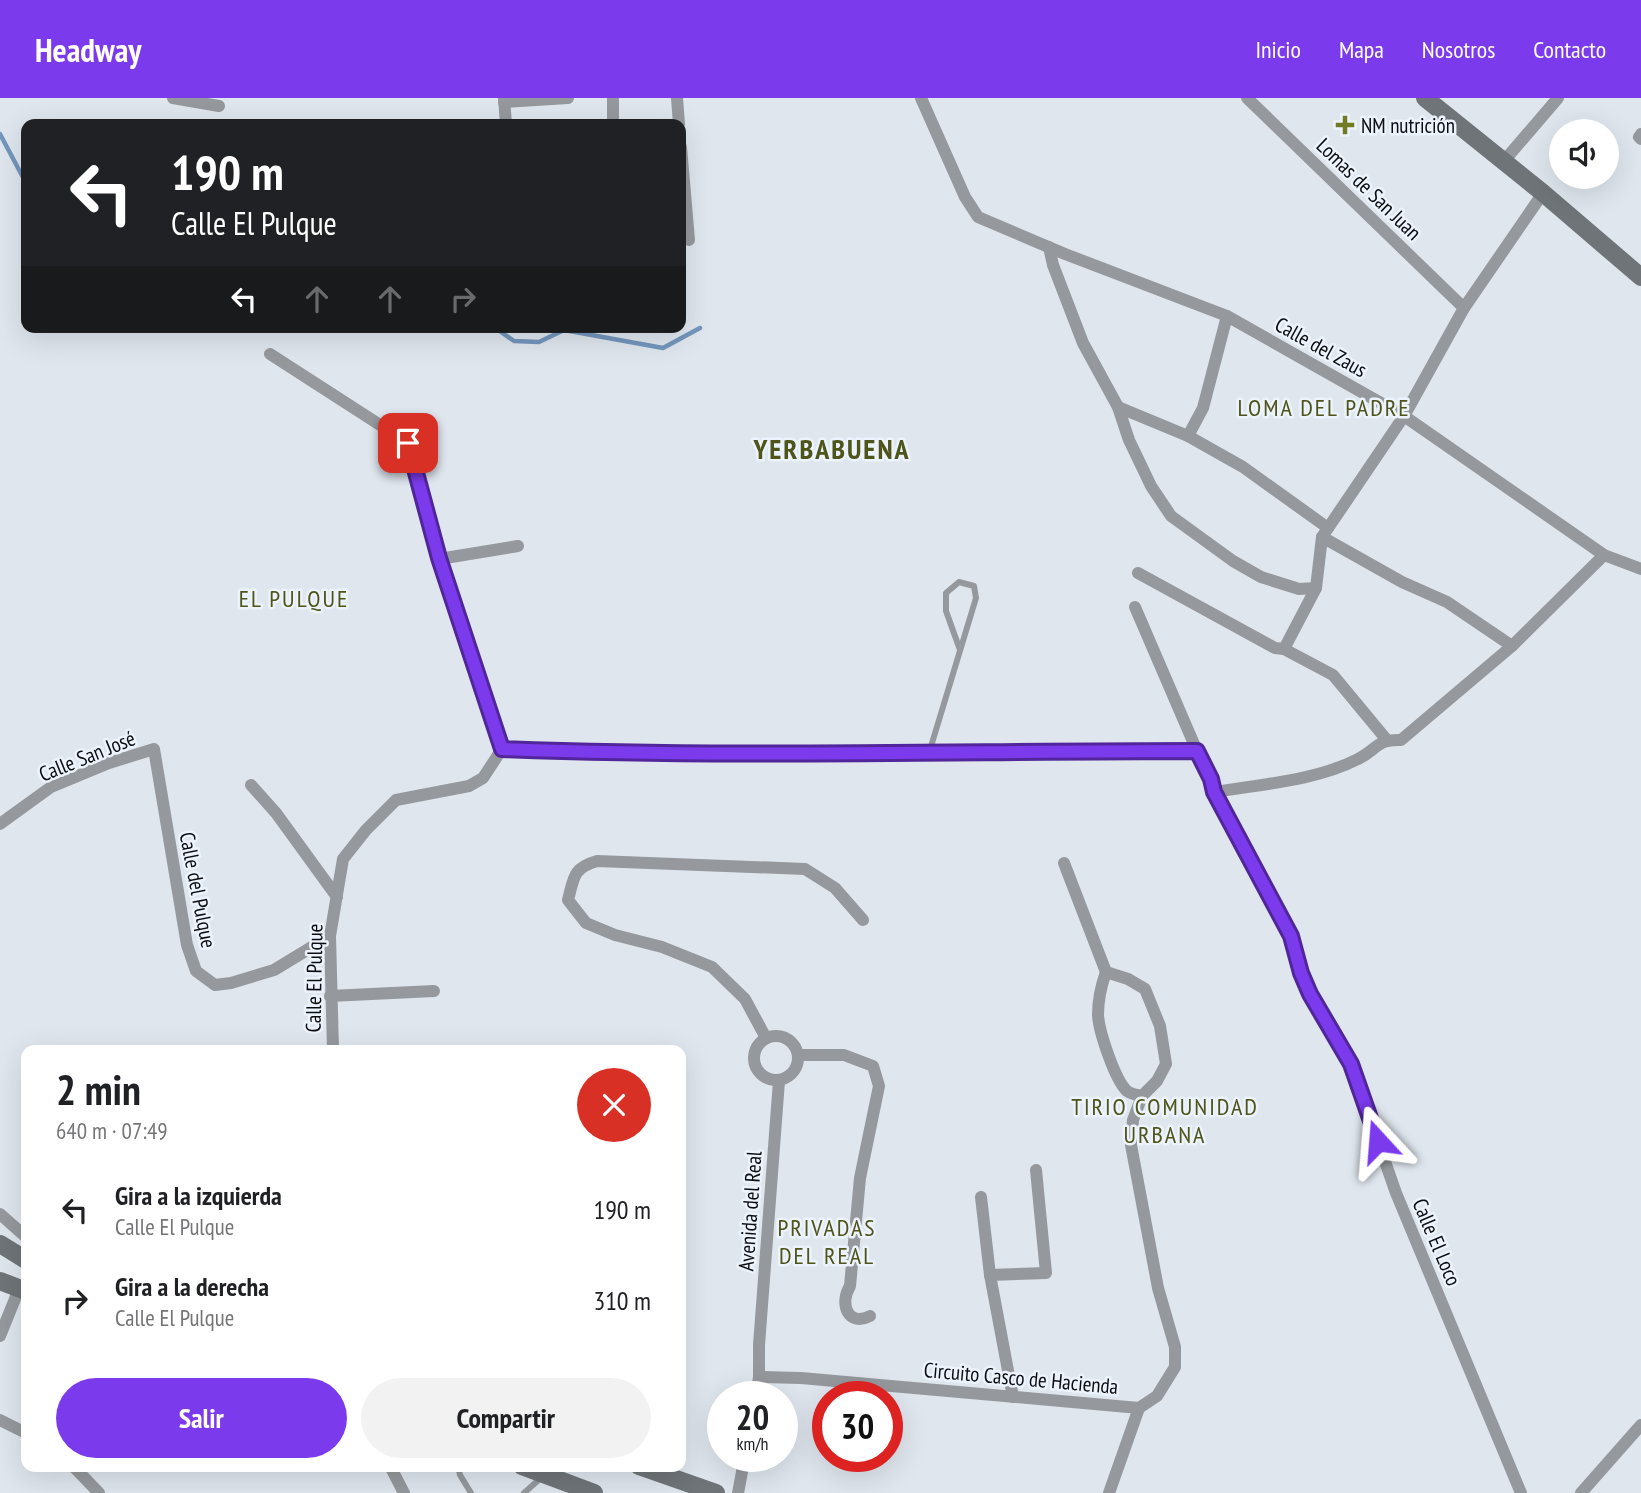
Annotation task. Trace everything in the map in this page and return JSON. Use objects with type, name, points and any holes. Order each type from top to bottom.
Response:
[{"type":"street","points":[[173,98],[219,106]]},
{"type":"street","points":[[506,119],[504,100],[568,98]]},
{"type":"street","points":[[613,98],[613,119]]},
{"type":"street","points":[[677,98],[679,119]]},
{"type":"street","name":"Calle del Zaus","points":[[921,98],[965,197],[978,217],[1227,316],[1404,416],[1604,555],[1641,569]]},
{"type":"street","name":"Lomas de San Juan","points":[[1247,98],[1464,308]]},
{"type":"street","points":[[1504,161],[1558,98]]},
{"type":"street","points":[[1436,102],[1641,277]]},
{"type":"street","points":[[1284,649],[1316,588],[1325,532],[1404,416],[1464,308],[1543,192]]},
{"type":"street","points":[[686,205],[689,240]]},
{"type":"street","points":[[1049,247],[1053,265],[1083,343],[1118,407],[1129,440],[1145,474],[1171,516],[1233,561],[1261,577],[1299,589],[1316,588]]},
{"type":"street","points":[[1188,436],[1203,408],[1227,316]]},
{"type":"street","points":[[270,354],[408,443],[439,558],[502,749],[640,754],[812,755],[1197,751]]},
{"type":"street","points":[[1118,407],[1188,436],[1243,467],[1325,532],[1402,582],[1447,602],[1512,646]]},
{"type":"street","points":[[439,558],[517,545]]},
{"type":"street","points":[[1135,607],[1213,785],[1324,773],[1360,759],[1385,739],[1401,740],[1512,646],[1604,555]]},
{"type":"street","points":[[1138,573],[1275,648],[1284,649],[1333,675],[1385,739]]},
{"type":"street","name":"Calle San José","points":[[0,824],[51,787],[109,763],[154,749]]},
{"type":"street","name":"Calle del Pulque","points":[[154,749],[187,945],[195,971],[215,985],[231,983],[274,970],[330,936]]},
{"type":"street","name":"Calle El Pulque","points":[[333,1045],[330,936],[343,859],[366,830],[396,800],[469,786],[483,778],[502,749]]},
{"type":"street","points":[[251,785],[276,813],[337,897]]},
{"type":"street","name":"Calle El Loco","points":[[1213,785],[1291,936],[1310,994],[1351,1064],[1396,1193],[1521,1493]]},
{"type":"street","points":[[766,1038],[745,999],[712,967],[662,947],[615,935],[586,923],[568,900],[575,873],[585,864],[597,861],[805,869],[835,888],[863,920]]},
{"type":"street","points":[[1064,863],[1106,972],[1100,988],[1098,1017],[1105,1043],[1120,1082],[1129,1093],[1142,1096],[1157,1081],[1166,1064],[1160,1026],[1145,989],[1128,979],[1106,972]]},
{"type":"street","points":[[330,996],[434,992]]},
{"type":"street","points":[[777,1035],[787,1038],[795,1045],[799,1055],[797,1067],[790,1076],[779,1081],[766,1079],[757,1071],[753,1058],[757,1046],[766,1038],[777,1035]]},
{"type":"street","points":[[799,1055],[845,1055],[873,1066],[879,1086],[860,1178],[850,1286],[844,1302],[846,1310],[853,1318],[863,1320],[870,1316]]},
{"type":"street","name":"Avenida del Real","points":[[759,1381],[759,1345],[779,1081]]},
{"type":"street","name":"Circuito Casco de Hacienda","points":[[760,1377],[802,1378],[1139,1408],[1157,1396],[1175,1367],[1175,1347],[1157,1287],[1131,1146],[1133,1121],[1142,1096]]},
{"type":"street","points":[[990,1275],[1046,1273],[1036,1170]]},
{"type":"street","points":[[981,1197],[990,1275],[1013,1397]]},
{"type":"street","points":[[0,1214],[21,1233]]},
{"type":"street","points":[[0,1244],[21,1257]]},
{"type":"street","points":[[0,1281],[21,1289]]},
{"type":"street","points":[[0,1336],[21,1294]]},
{"type":"street","points":[[1109,1493],[1139,1408]]},
{"type":"street","points":[[0,1419],[21,1430]]},
{"type":"street","points":[[1581,1493],[1641,1425]]},
{"type":"street","points":[[79,1472],[99,1493]]},
{"type":"street","points":[[393,1472],[404,1493]]},
{"type":"street","points":[[537,1472],[594,1493]]},
{"type":"street","points":[[656,1472],[716,1493]]},
{"type":"street","points":[[738,1493],[742,1472]]},
{"type":"lane","points":[[929,753],[960,650],[975,598],[974,586],[959,582],[946,593],[946,611],[960,650]]},
{"type":"lane","points":[[459,1472],[471,1493]]},
{"type":"lane","points":[[524,1493],[545,1475]]},
{"type":"waterway","points":[[0,134],[21,174]]},
{"type":"waterway","points":[[580,333],[663,348],[700,328]]},
{"type":"waterway","points":[[503,333],[514,341],[539,342],[558,333]]},
{"type":"place","name":"NM nutrición","points":[[1345,125]]},
{"type":"district","name":"LOMA DEL PADRE","points":[[1324,407]]},
{"type":"district","name":"YERBABUENA","points":[[832,448]]},
{"type":"district","name":"EL PULQUE","points":[[294,598]]},
{"type":"district","name":"TIRIO COMUNIDAD URBANA","points":[[1165,1120]]},
{"type":"district","name":"PRIVADAS DEL REAL","points":[[827,1241]]},
{"type":"route","points":[[408,443],[439,558],[502,749],[613,754],[812,755],[1197,751],[1211,779],[1214,792],[1291,936],[1310,994],[1351,1064],[1378,1141]]}]
